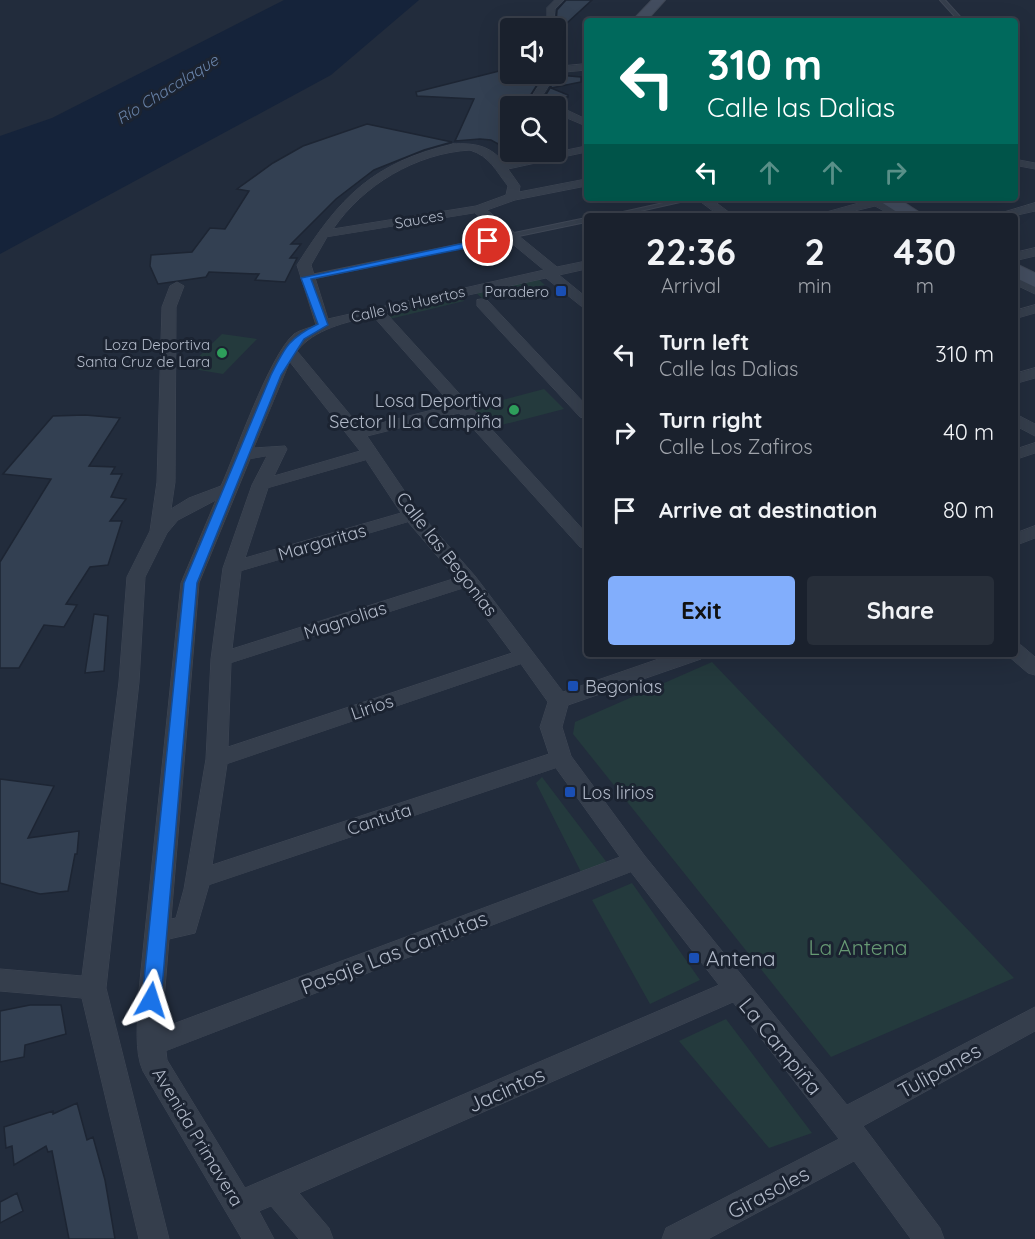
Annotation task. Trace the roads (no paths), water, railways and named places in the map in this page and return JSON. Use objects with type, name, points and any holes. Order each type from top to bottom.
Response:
[{"type":"street","points":[[550,18],[551,8],[560,0]]},
{"type":"street","points":[[642,18],[659,0]]},
{"type":"street","points":[[566,69],[584,67]]},
{"type":"street","points":[[566,114],[584,121]]},
{"type":"street","points":[[323,325],[306,278],[304,265],[347,202],[367,185],[444,148],[473,147],[486,152],[501,167],[514,186],[513,197]]},
{"type":"street","points":[[501,167],[584,149]]},
{"type":"street","points":[[1018,163],[1033,165]]},
{"type":"street","points":[[1018,168],[1033,165]]},
{"type":"street","name":"Sauces","points":[[325,234],[478,209],[513,197],[584,183]]},
{"type":"street","points":[[707,201],[724,213]]},
{"type":"street","points":[[829,213],[874,201]]},
{"type":"street","points":[[883,201],[898,213]]},
{"type":"street","points":[[885,201],[910,213]]},
{"type":"street","points":[[1009,213],[1035,207]]},
{"type":"street","points":[[478,209],[584,301]]},
{"type":"street","points":[[1018,256],[1035,252]]},
{"type":"street","name":"Calle los Huertos","points":[[294,344],[323,325],[376,311],[584,265]]},
{"type":"street","points":[[1018,271],[1035,281]]},
{"type":"street","points":[[1018,280],[1035,290]]},
{"type":"street","points":[[159,531],[166,482],[170,307],[177,286]]},
{"type":"street","points":[[482,303],[584,412]]},
{"type":"street","points":[[1018,314],[1035,309]]},
{"type":"street","points":[[376,311],[584,541]]},
{"type":"street","name":"Calle las Begonias","points":[[294,344],[372,453],[412,515],[468,580],[560,701]]},
{"type":"street","name":"Avenida Primavera","points":[[259,1239],[153,1062],[151,1000],[190,583],[242,455],[294,344]]},
{"type":"street","points":[[1018,378],[1035,373]]},
{"type":"street","points":[[357,434],[463,407]]},
{"type":"street","points":[[1018,420],[1035,431]]},
{"type":"street","points":[[1018,454],[1035,448]]},
{"type":"street","points":[[159,931],[186,926],[198,879],[217,759],[221,659],[232,568],[261,485],[279,449],[242,455]]},
{"type":"street","points":[[261,485],[372,453]]},
{"type":"street","points":[[154,1239],[93,988],[129,682],[136,577],[159,531],[172,516],[195,502],[227,490]]},
{"type":"street","name":"Margaritas","points":[[232,568],[412,515]]},
{"type":"street","points":[[1018,539],[1035,531]]},
{"type":"street","name":"Magnolias","points":[[221,659],[468,580]]},
{"type":"street","points":[[1018,653],[1035,668]]},
{"type":"street","name":"Lirios","points":[[217,759],[527,655]]},
{"type":"street","points":[[560,701],[684,657]]},
{"type":"street","name":"La Campiña","points":[[560,701],[551,727],[561,758],[636,861],[850,1133],[929,1239]]},
{"type":"street","name":"Cantuta","points":[[198,879],[561,758]]},
{"type":"street","name":"Pasaje Las Cantutas","points":[[152,1044],[636,861]]},
{"type":"street","points":[[0,980],[93,988]]},
{"type":"street","name":"Jacintos","points":[[239,1205],[736,989]]},
{"type":"street","name":"Tulipanes","points":[[850,1133],[1035,1018]]},
{"type":"street","name":"Girasoles","points":[[677,1239],[850,1133]]},
{"type":"street","points":[[276,1189],[318,1239]]},
{"type":"lane","points":[[942,0],[959,18]]},
{"type":"lane","points":[[624,213],[687,201]]},
{"type":"lane","points":[[306,278],[584,220]]},
{"type":"water","name":"Río Chacalaque","points":[[284,0],[419,0],[331,75],[0,254],[0,136],[52,118]]},
{"type":"place","name":"Paradero","points":[[561,291]]},
{"type":"place","name":"Loza Deportiva Santa Cruz de Lara","points":[[222,353]]},
{"type":"place","name":"Losa Deportiva Sector II La Campiña","points":[[514,410]]},
{"type":"place","name":"Begonias","points":[[573,686]]},
{"type":"place","name":"Los lirios","points":[[570,792]]},
{"type":"place","name":"Antena","points":[[694,958]]},
{"type":"park label","name":"La Antena","points":[[858,947]]}]
